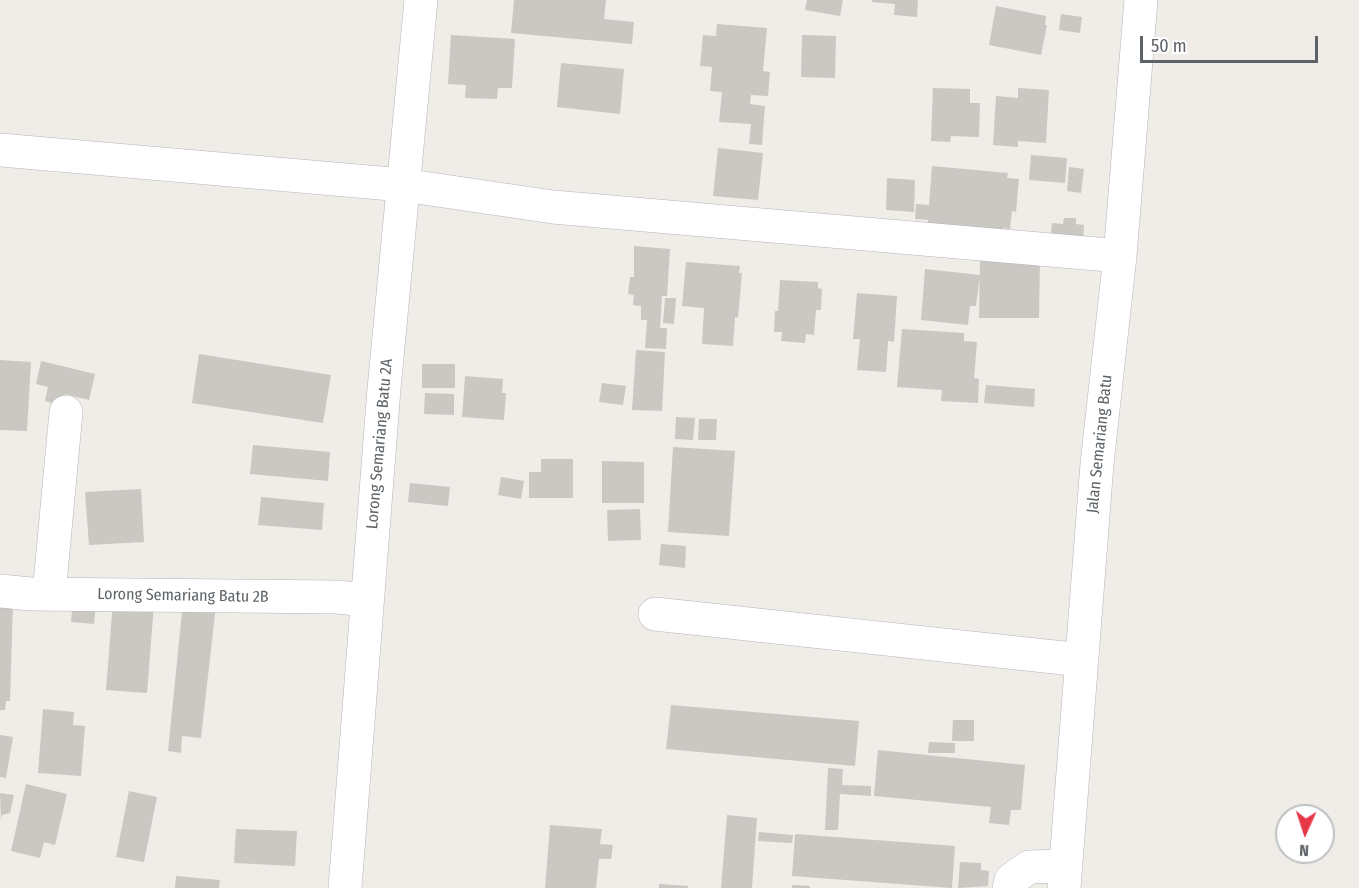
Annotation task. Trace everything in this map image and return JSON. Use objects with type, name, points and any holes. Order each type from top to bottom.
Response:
[{"type":"street","name":"Lorong Semariang Batu 2A","points":[[345,888],[367,600],[421,0]]},
{"type":"street","name":"Jalan Semariang Batu","points":[[1065,877],[1096,475],[1120,256],[1142,0]]},
{"type":"street","points":[[0,150],[404,185],[553,207],[1120,256]]},
{"type":"street","points":[[49,594],[66,412]]},
{"type":"street","name":"Lorong Semariang Batu 2B","points":[[0,591],[49,594],[337,597],[367,600]]},
{"type":"street","points":[[655,614],[1082,660]]},
{"type":"street","points":[[1009,888],[1011,880],[1029,867],[1065,877]]},
{"type":"building","points":[[514,0],[606,0],[604,19],[634,22],[632,44],[511,33]]},
{"type":"building","points":[[807,0],[843,0],[840,16],[805,10]]},
{"type":"building","points":[[872,0],[918,0],[917,17],[894,15],[895,4],[872,2]]},
{"type":"building","points":[[996,6],[1046,16],[1045,25],[1047,25],[1041,55],[989,45]]},
{"type":"building","points":[[1061,14],[1082,17],[1080,33],[1059,30]]},
{"type":"building","points":[[717,24],[767,28],[763,71],[770,72],[768,96],[751,95],[750,104],[765,106],[762,145],[749,144],[751,124],[719,122],[722,92],[710,91],[712,67],[700,66],[703,35],[716,36]]},
{"type":"building","points":[[451,35],[515,39],[512,88],[498,88],[497,99],[465,98],[466,85],[448,84]]},
{"type":"building","points":[[802,35],[836,36],[835,78],[801,77]]},
{"type":"building","points":[[561,63],[624,69],[620,114],[557,107]]},
{"type":"building","points":[[933,88],[970,89],[970,103],[980,103],[979,137],[951,136],[950,142],[931,141]]},
{"type":"building","points":[[1018,88],[1049,90],[1046,143],[1018,141],[1018,147],[993,145],[996,96],[1018,98]]},
{"type":"building","points":[[718,148],[763,153],[758,200],[713,196]]},
{"type":"building","points":[[1031,155],[1067,158],[1065,183],[1029,180]]},
{"type":"building","points":[[932,166],[1008,173],[1007,178],[1019,179],[1016,212],[1012,211],[1010,229],[1003,228],[1003,231],[928,224],[928,220],[915,219],[916,204],[929,205]]},
{"type":"building","points":[[1069,167],[1084,169],[1081,193],[1067,191]]},
{"type":"building","points":[[887,178],[915,180],[914,212],[886,210]]},
{"type":"building","points":[[1064,218],[1076,218],[1076,224],[1084,225],[1083,243],[1050,241],[1052,223],[1063,224]]},
{"type":"building","points":[[634,246],[670,249],[667,296],[662,296],[660,328],[667,328],[666,349],[645,348],[647,320],[641,320],[641,306],[633,305],[634,295],[628,294],[630,277],[634,277]]},
{"type":"building","points":[[980,257],[1040,258],[1039,318],[979,318]]},
{"type":"building","points":[[686,262],[740,266],[739,273],[742,273],[733,346],[702,344],[704,308],[682,306]]},
{"type":"building","points":[[925,269],[980,275],[976,306],[970,306],[968,325],[921,320]]},
{"type":"building","points":[[780,280],[818,282],[818,288],[822,289],[821,310],[816,310],[814,335],[806,334],[805,343],[781,341],[782,332],[774,332]]},
{"type":"building","points":[[857,293],[897,296],[894,342],[888,341],[886,372],[857,370],[860,339],[853,339]]},
{"type":"building","points":[[665,298],[676,298],[674,324],[663,323]]},
{"type":"building","points":[[902,329],[964,333],[964,341],[977,342],[974,378],[979,379],[978,403],[941,401],[942,390],[897,387]]},
{"type":"building","points":[[636,350],[665,352],[662,411],[632,410]]},
{"type":"building","points":[[199,354],[331,375],[323,423],[192,403]]},
{"type":"building","points":[[0,360],[31,362],[27,431],[0,430]]},
{"type":"building","points":[[41,361],[95,374],[89,400],[65,394],[62,406],[45,401],[48,387],[36,384]]},
{"type":"building","points":[[422,364],[455,364],[455,388],[422,388]]},
{"type":"building","points":[[465,376],[503,379],[502,393],[506,393],[504,420],[462,417]]},
{"type":"building","points":[[602,383],[626,386],[623,405],[599,402]]},
{"type":"building","points":[[986,385],[1035,389],[1034,407],[984,403]]},
{"type":"building","points":[[425,393],[454,394],[454,415],[424,414]]},
{"type":"building","points":[[676,417],[695,418],[693,440],[675,439]]},
{"type":"building","points":[[699,419],[717,419],[716,440],[698,440]]},
{"type":"building","points":[[253,445],[330,452],[328,481],[250,474]]},
{"type":"building","points":[[673,447],[735,451],[729,536],[668,532]]},
{"type":"building","points":[[541,459],[573,459],[573,498],[529,498],[529,472],[541,472]]},
{"type":"building","points":[[602,461],[644,462],[644,503],[602,503]]},
{"type":"building","points":[[501,477],[524,481],[521,499],[498,495]]},
{"type":"building","points":[[410,483],[450,487],[448,506],[408,502]]},
{"type":"building","points":[[141,489],[144,542],[89,545],[85,492]]},
{"type":"building","points":[[261,497],[324,503],[322,530],[258,525]]},
{"type":"building","points":[[640,509],[641,540],[608,541],[607,510]]},
{"type":"building","points":[[661,544],[686,546],[685,568],[659,565]]},
{"type":"building","points":[[73,600],[96,602],[94,624],[71,622]]},
{"type":"building","points":[[0,601],[13,602],[10,701],[6,701],[5,710],[0,710]]},
{"type":"building","points":[[113,601],[154,604],[147,693],[106,690]]},
{"type":"building","points":[[183,602],[216,605],[201,738],[182,736],[181,753],[168,751]]},
{"type":"building","points":[[671,705],[859,721],[855,766],[666,749]]},
{"type":"building","points":[[43,709],[74,712],[73,725],[85,726],[81,776],[38,773]]},
{"type":"building","points":[[953,720],[974,720],[974,741],[952,741]]},
{"type":"building","points":[[0,735],[13,737],[6,778],[0,777]]},
{"type":"building","points":[[929,742],[955,743],[955,753],[928,753]]},
{"type":"building","points":[[878,750],[1025,765],[1021,810],[1011,810],[1009,825],[989,823],[991,807],[874,796]]},
{"type":"building","points":[[828,768],[843,769],[842,785],[871,786],[871,796],[840,794],[838,830],[825,830]]},
{"type":"building","points":[[26,784],[67,794],[55,845],[44,842],[40,858],[11,851]]},
{"type":"building","points":[[129,791],[157,797],[144,862],[116,857]]},
{"type":"building","points":[[0,793],[14,795],[10,813],[2,815],[1,821]]},
{"type":"building","points":[[727,815],[757,818],[752,888],[721,888]]},
{"type":"building","points":[[550,825],[602,829],[600,844],[613,845],[611,859],[599,859],[596,888],[545,888]]},
{"type":"building","points":[[236,829],[297,831],[295,866],[234,863]]},
{"type":"building","points":[[759,832],[793,835],[792,843],[758,841]]},
{"type":"building","points":[[795,834],[955,846],[952,888],[792,876]]},
{"type":"building","points":[[960,862],[981,863],[981,870],[989,871],[988,886],[958,888]]},
{"type":"building","points":[[176,876],[220,880],[219,888],[175,888]]},
{"type":"building","points":[[659,884],[688,886],[688,888],[659,888]]},
{"type":"building","points":[[792,885],[810,886],[810,888],[792,888]]}]
